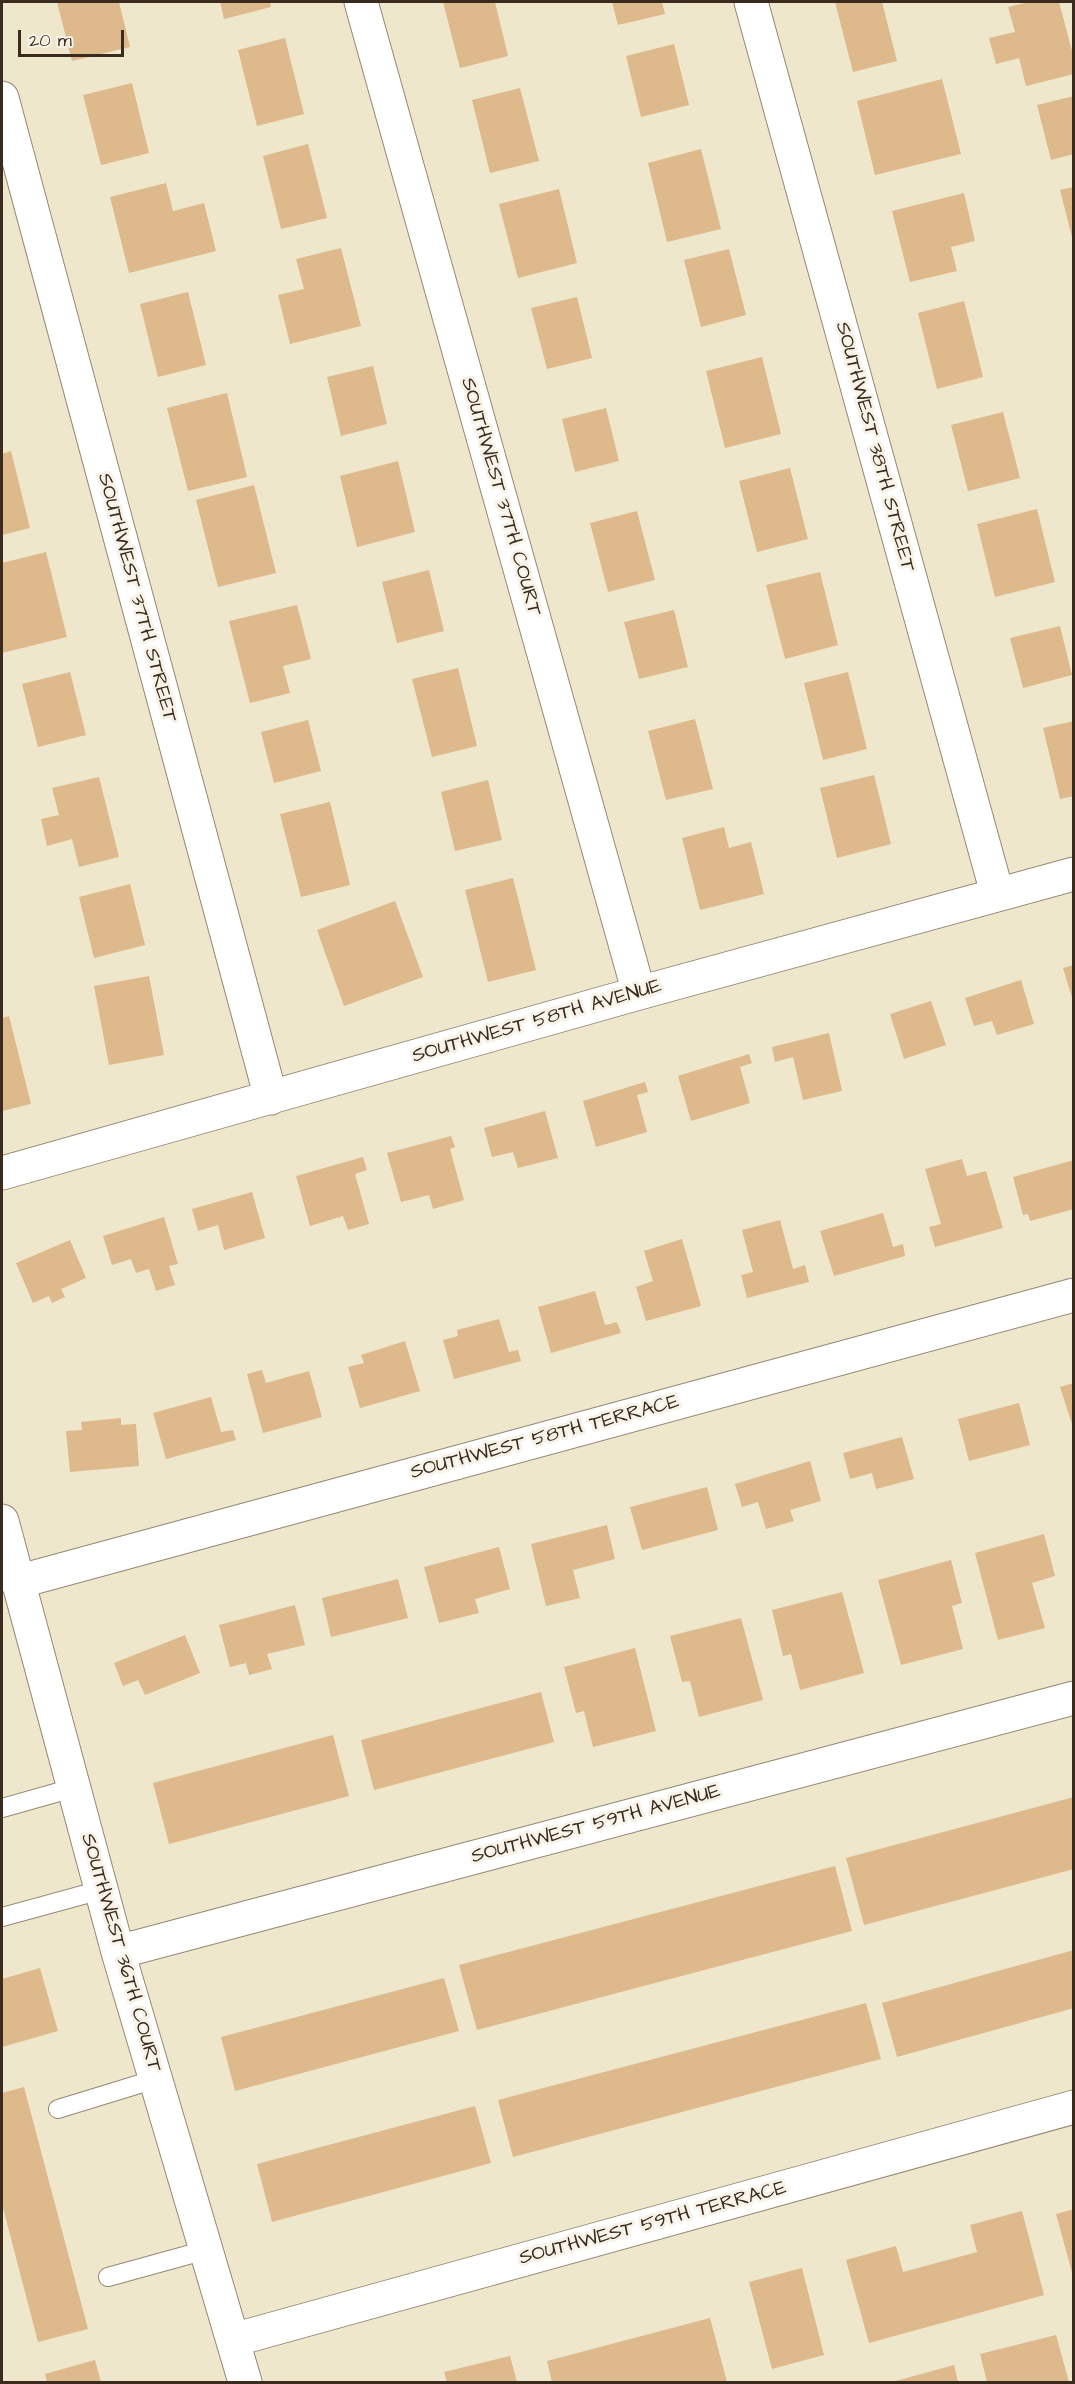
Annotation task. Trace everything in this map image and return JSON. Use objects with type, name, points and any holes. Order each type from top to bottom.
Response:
[{"type":"street","name":"SOUTHWEST 37TH COURT","points":[[361,2],[639,993]]},
{"type":"street","name":"SOUTHWEST 38TH STREET","points":[[751,2],[997,894]]},
{"type":"street","name":"SOUTHWEST 37TH STREET","points":[[2,98],[271,1098]]},
{"type":"street","name":"SOUTHWEST 58TH AVENUE","points":[[2,1173],[639,993],[1074,874]]},
{"type":"street","name":"SOUTHWEST 58TH TERRACE","points":[[17,1582],[1074,1295]]},
{"type":"street","name":"SOUTHWEST 36TH COURT","points":[[2,1521],[118,1952],[245,2382]]},
{"type":"street","name":"SOUTHWEST 59TH AVENUE","points":[[118,1952],[1074,1698]]},
{"type":"street","name":"SOUTHWEST 59TH TERRACE","points":[[232,2340],[1074,2108]]},
{"type":"lane","points":[[2,1808],[73,1788]]},
{"type":"lane","points":[[2,1917],[101,1890]]},
{"type":"lane","points":[[58,2109],[156,2079]]},
{"type":"lane","points":[[108,2277],[206,2250]]},
{"type":"building","points":[[57,2],[119,2],[130,47],[72,61]]},
{"type":"building","points":[[220,2],[270,2],[271,7],[224,19]]},
{"type":"building","points":[[443,2],[495,2],[508,56],[460,68]]},
{"type":"building","points":[[612,2],[662,2],[665,14],[618,25]]},
{"type":"building","points":[[835,2],[882,2],[897,61],[853,72]]},
{"type":"building","points":[[1029,2],[1059,2],[1074,58],[1074,74],[1026,86],[1019,58],[996,64],[989,38],[1015,32],[1008,7]]},
{"type":"building","points":[[285,38],[304,114],[257,126],[238,50]]},
{"type":"building","points":[[674,44],[689,105],[641,117],[626,56]]},
{"type":"building","points":[[942,79],[961,154],[875,175],[857,101]]},
{"type":"building","points":[[132,83],[149,153],[101,165],[83,95]]},
{"type":"building","points":[[520,88],[539,161],[490,173],[472,100]]},
{"type":"building","points":[[1074,96],[1074,154],[1051,160],[1037,105]]},
{"type":"building","points":[[308,144],[327,218],[281,229],[263,156]]},
{"type":"building","points":[[701,149],[721,229],[667,242],[648,163]]},
{"type":"building","points":[[166,183],[173,211],[204,203],[216,251],[129,273],[110,197]]},
{"type":"building","points":[[1074,187],[1074,241],[1073,241],[1060,190]]},
{"type":"building","points":[[559,189],[577,263],[518,278],[499,204]]},
{"type":"building","points":[[964,193],[975,241],[951,247],[957,271],[910,282],[892,211]]},
{"type":"building","points":[[341,248],[361,326],[290,344],[278,295],[304,289],[296,259]]},
{"type":"building","points":[[729,249],[746,315],[701,327],[684,260]]},
{"type":"building","points":[[188,292],[206,365],[158,377],[140,304]]},
{"type":"building","points":[[577,297],[592,358],[547,369],[531,308]]},
{"type":"building","points":[[964,301],[983,377],[937,389],[918,313]]},
{"type":"building","points":[[762,357],[781,434],[725,448],[706,371]]},
{"type":"building","points":[[373,366],[387,424],[341,436],[327,377]]},
{"type":"building","points":[[227,393],[247,477],[188,491],[167,408]]},
{"type":"building","points":[[606,408],[619,461],[575,472],[562,419]]},
{"type":"building","points":[[1003,412],[1020,478],[968,491],[951,425]]},
{"type":"building","points":[[11,451],[30,528],[2,535],[2,454]]},
{"type":"building","points":[[398,461],[415,532],[357,547],[340,476]]},
{"type":"building","points":[[790,468],[808,539],[757,552],[739,481]]},
{"type":"building","points":[[254,485],[276,573],[218,587],[196,500]]},
{"type":"building","points":[[1037,509],[1055,582],[995,597],[977,524]]},
{"type":"building","points":[[637,511],[655,580],[608,592],[590,523]]},
{"type":"building","points":[[46,552],[67,637],[2,653],[2,563]]},
{"type":"building","points":[[429,570],[444,631],[397,643],[382,582]]},
{"type":"building","points":[[820,572],[838,645],[785,659],[766,585]]},
{"type":"building","points":[[297,605],[311,659],[283,666],[290,693],[250,703],[229,621]]},
{"type":"building","points":[[674,610],[688,667],[639,679],[624,622]]},
{"type":"building","points":[[1060,626],[1072,675],[1023,688],[1010,638]]},
{"type":"building","points":[[458,668],[477,746],[432,757],[412,679]]},
{"type":"building","points":[[70,672],[86,735],[38,747],[22,684]]},
{"type":"building","points":[[848,672],[867,749],[823,760],[804,683]]},
{"type":"building","points":[[695,719],[713,789],[666,800],[648,731]]},
{"type":"building","points":[[308,720],[321,771],[274,783],[261,732]]},
{"type":"building","points":[[1074,721],[1074,796],[1060,799],[1043,728]]},
{"type":"building","points":[[874,775],[891,844],[837,858],[820,788]]},
{"type":"building","points":[[99,777],[119,857],[79,867],[72,839],[47,846],[41,819],[59,815],[52,788]]},
{"type":"building","points":[[488,780],[502,840],[455,851],[441,792]]},
{"type":"building","points":[[330,802],[350,885],[301,897],[280,814]]},
{"type":"building","points":[[724,827],[729,848],[751,842],[764,894],[700,910],[682,838]]},
{"type":"building","points":[[513,878],[536,970],[488,982],[465,890]]},
{"type":"building","points":[[130,884],[145,945],[94,958],[79,897]]},
{"type":"building","points":[[395,901],[423,977],[344,1006],[317,930]]},
{"type":"building","points":[[1074,965],[1074,1001],[1073,1001],[1063,968]]},
{"type":"building","points":[[149,976],[164,1055],[109,1065],[94,986]]},
{"type":"building","points":[[1021,980],[1034,1024],[997,1035],[992,1021],[974,1026],[965,998]]},
{"type":"building","points":[[931,1001],[946,1045],[904,1059],[890,1014]]},
{"type":"building","points":[[9,1016],[31,1104],[2,1111],[2,1018]]},
{"type":"building","points":[[829,1033],[842,1091],[803,1100],[793,1057],[775,1062],[772,1047]]},
{"type":"building","points":[[749,1054],[752,1063],[740,1067],[750,1103],[691,1121],[678,1076]]},
{"type":"building","points":[[645,1082],[648,1092],[637,1095],[647,1132],[596,1147],[583,1101]]},
{"type":"building","points":[[545,1111],[558,1158],[518,1168],[513,1152],[492,1157],[484,1128]]},
{"type":"building","points":[[451,1136],[455,1147],[450,1149],[464,1200],[433,1209],[429,1195],[401,1202],[387,1153]]},
{"type":"building","points":[[363,1157],[367,1170],[355,1174],[369,1224],[348,1230],[343,1216],[310,1226],[296,1176]]},
{"type":"building","points":[[962,1159],[967,1176],[986,1171],[1003,1228],[935,1247],[929,1227],[941,1224],[925,1169]]},
{"type":"building","points":[[1074,1160],[1074,1209],[1030,1221],[1028,1214],[1023,1215],[1013,1177]]},
{"type":"building","points":[[252,1192],[265,1238],[224,1250],[218,1225],[198,1231],[192,1209]]},
{"type":"building","points":[[883,1213],[893,1247],[903,1244],[905,1256],[834,1276],[820,1231]]},
{"type":"building","points":[[164,1217],[178,1264],[169,1266],[175,1285],[156,1291],[149,1269],[136,1273],[131,1259],[112,1265],[103,1236]]},
{"type":"building","points":[[780,1220],[793,1269],[805,1265],[809,1282],[747,1298],[741,1275],[753,1272],[742,1230]]},
{"type":"building","points":[[682,1239],[701,1306],[646,1321],[636,1287],[653,1281],[644,1251]]},
{"type":"building","points":[[70,1240],[86,1278],[61,1289],[65,1297],[52,1303],[49,1296],[33,1303],[16,1263]]},
{"type":"building","points":[[595,1291],[605,1325],[617,1322],[621,1333],[551,1353],[538,1307]]},
{"type":"building","points":[[499,1319],[509,1352],[518,1350],[521,1361],[454,1379],[443,1340],[458,1336],[457,1330]]},
{"type":"building","points":[[405,1341],[420,1391],[360,1408],[348,1367],[364,1363],[361,1355]]},
{"type":"building","points":[[262,1370],[266,1383],[309,1371],[322,1417],[263,1433],[247,1374]]},
{"type":"building","points":[[1074,1383],[1074,1427],[1073,1427],[1060,1387]]},
{"type":"building","points":[[211,1397],[221,1432],[233,1430],[236,1440],[166,1459],[153,1413]]},
{"type":"building","points":[[1019,1403],[1030,1445],[969,1461],[958,1419]]},
{"type":"building","points":[[121,1418],[121,1425],[136,1424],[139,1466],[70,1472],[66,1431],[82,1430],[81,1422]]},
{"type":"building","points":[[902,1437],[914,1479],[876,1489],[872,1473],[850,1479],[843,1453]]},
{"type":"building","points":[[810,1461],[821,1501],[790,1510],[794,1521],[766,1529],[758,1502],[742,1507],[735,1484]]},
{"type":"building","points":[[707,1487],[718,1530],[642,1550],[630,1507]]},
{"type":"building","points":[[607,1525],[615,1559],[573,1570],[580,1598],[546,1606],[531,1544]]},
{"type":"building","points":[[1044,1534],[1055,1576],[1032,1583],[1045,1628],[998,1640],[975,1553]]},
{"type":"building","points":[[499,1547],[510,1589],[475,1599],[479,1613],[439,1623],[424,1567]]},
{"type":"building","points":[[951,1560],[962,1603],[952,1606],[963,1649],[901,1665],[878,1580]]},
{"type":"building","points":[[398,1579],[408,1618],[331,1637],[322,1598]]},
{"type":"building","points":[[842,1592],[864,1673],[800,1690],[791,1654],[783,1656],[772,1610]]},
{"type":"building","points":[[295,1605],[305,1645],[267,1654],[272,1669],[249,1675],[246,1663],[230,1667],[219,1625]]},
{"type":"building","points":[[741,1618],[763,1700],[699,1717],[690,1681],[682,1682],[670,1636]]},
{"type":"building","points":[[185,1635],[200,1673],[145,1695],[138,1680],[123,1686],[114,1663]]},
{"type":"building","points":[[635,1648],[656,1731],[593,1747],[584,1711],[576,1713],[564,1667]]},
{"type":"building","points":[[541,1692],[554,1742],[374,1790],[361,1740]]},
{"type":"building","points":[[333,1735],[349,1796],[169,1844],[153,1783]]},
{"type":"building","points":[[1074,1797],[1074,1869],[864,1925],[846,1858]]},
{"type":"building","points":[[835,1866],[852,1931],[477,2030],[459,1965]]},
{"type":"building","points":[[1074,1950],[1074,2008],[897,2057],[882,2003]]},
{"type":"building","points":[[40,1968],[58,2031],[2,2047],[2,1979]]},
{"type":"building","points":[[444,1978],[459,2031],[235,2091],[221,2037]]},
{"type":"building","points":[[866,2003],[881,2059],[513,2157],[498,2100]]},
{"type":"building","points":[[24,2087],[88,2329],[38,2342],[2,2204],[2,2093]]},
{"type":"building","points":[[475,2106],[491,2163],[272,2222],[257,2164]]},
{"type":"building","points":[[1074,2209],[1074,2276],[1073,2276],[1056,2214]]},
{"type":"building","points":[[1022,2211],[1044,2295],[869,2343],[846,2260],[896,2246],[903,2272],[977,2252],[970,2225]]},
{"type":"building","points":[[802,2268],[824,2355],[772,2369],[749,2282]]},
{"type":"building","points":[[710,2318],[727,2382],[552,2382],[547,2361]]},
{"type":"building","points":[[1056,2335],[1069,2382],[987,2382],[980,2354]]},
{"type":"building","points":[[510,2356],[517,2382],[447,2382],[444,2372]]},
{"type":"building","points":[[95,2360],[101,2382],[47,2382],[45,2374]]},
{"type":"building","points":[[954,2365],[958,2382],[892,2382]]}]
